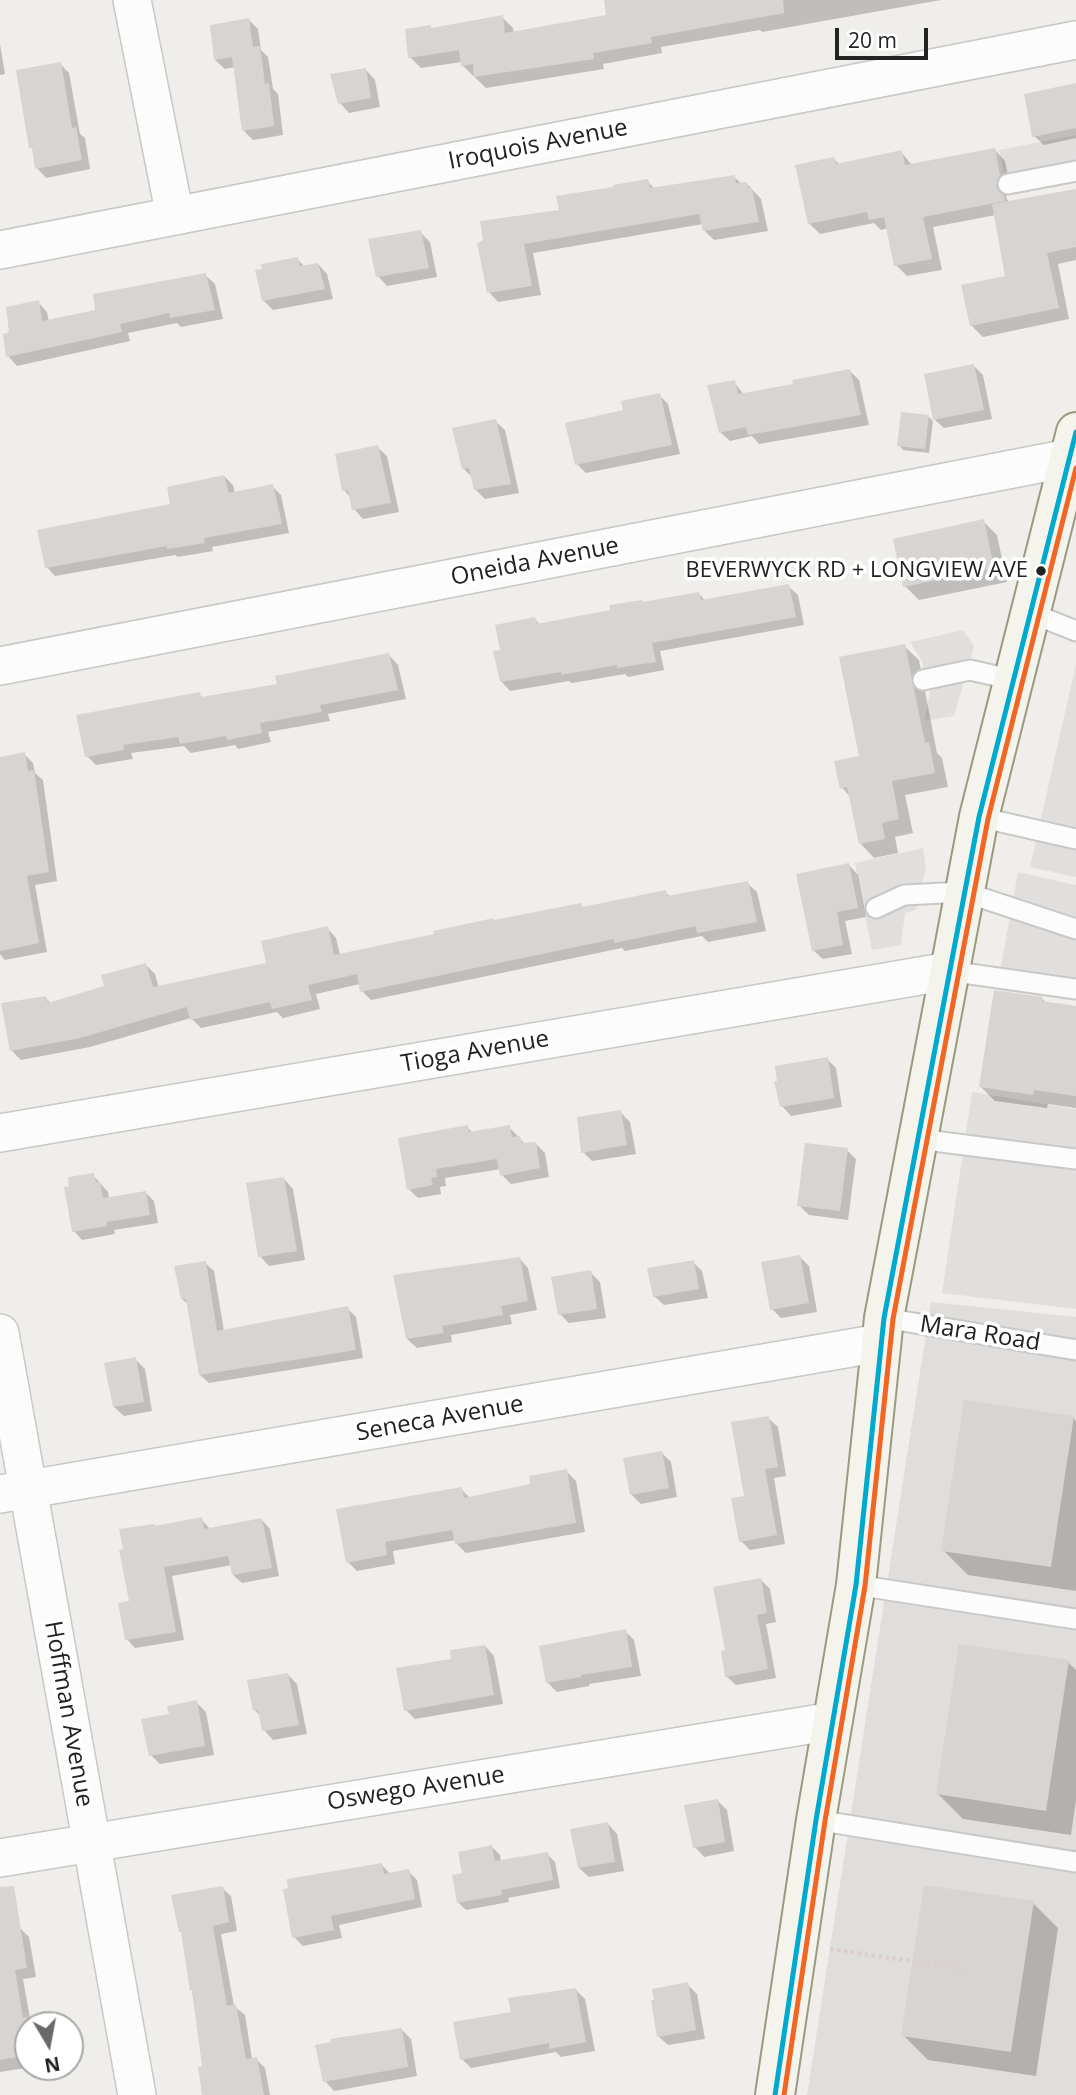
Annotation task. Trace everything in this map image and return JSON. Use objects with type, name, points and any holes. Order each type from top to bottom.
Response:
[{"type":"street","points":[[132,0],[176,216]]},
{"type":"street","name":"Iroquois Avenue","points":[[0,250],[1076,40]]},
{"type":"street","points":[[775,2095],[816,1820],[856,1584],[882,1331],[979,817],[1073,445]]},
{"type":"street","name":"Oneida Avenue","points":[[0,666],[1073,445]]},
{"type":"street","name":"Tioga Avenue","points":[[0,1133],[949,971]]},
{"type":"street","name":"Seneca Avenue","points":[[14,1492],[882,1331]]},
{"type":"street","name":"Hoffman Avenue","points":[[0,1333],[14,1492],[91,1843],[137,2095]]},
{"type":"street","name":"Oswego Avenue","points":[[0,1858],[832,1721]]},
{"type":"lane","points":[[1008,184],[1076,171]]},
{"type":"lane","points":[[1031,613],[1076,631]]},
{"type":"lane","points":[[923,680],[970,670],[1014,680]]},
{"type":"lane","points":[[979,817],[1076,839]]},
{"type":"lane","points":[[876,908],[904,895],[964,892],[1076,929]]},
{"type":"lane","points":[[949,971],[1076,989]]},
{"type":"lane","points":[[918,1139],[1076,1159]]},
{"type":"lane","name":"Mara Road","points":[[882,1331],[1076,1350]]},
{"type":"lane","points":[[856,1584],[1076,1619]]},
{"type":"lane","points":[[816,1820],[1076,1862]]},
{"type":"path","points":[[798,1944],[964,1969]]},
{"type":"shaded area","points":[[1076,135],[1076,183],[1008,195],[999,150]]},
{"type":"shaded area","points":[[963,630],[974,646],[954,716],[924,721],[930,693],[922,661],[910,642]]},
{"type":"shaded area","points":[[1076,664],[1076,877],[1030,867]]},
{"type":"shaded area","points":[[923,848],[926,867],[916,910],[905,913],[901,945],[872,950],[855,863]]},
{"type":"shaded area","points":[[1018,872],[1076,885],[1076,996],[998,983]]},
{"type":"shaded area","points":[[972,1092],[1076,1109],[1076,1309],[942,1293]]},
{"type":"shaded area","points":[[931,1302],[1076,1317],[1076,2095],[807,2095]]},
{"type":"building","points":[[604,0],[783,0],[784,13],[651,37],[652,43],[593,53],[594,59],[474,77],[473,64],[461,66],[459,50],[408,58],[405,29],[431,25],[431,28],[503,15],[505,33],[606,15]]},
{"type":"building","points":[[249,18],[253,47],[260,46],[265,84],[269,83],[274,126],[242,131],[232,57],[214,60],[210,25]]},
{"type":"building","points":[[61,62],[72,128],[76,127],[82,160],[35,169],[16,70]]},
{"type":"building","points":[[366,68],[371,98],[338,104],[330,74]]},
{"type":"building","points":[[1076,83],[1076,128],[1032,137],[1024,94]]},
{"type":"building","points":[[995,148],[1000,175],[996,186],[1005,201],[923,217],[932,259],[894,266],[884,217],[869,220],[867,212],[808,224],[795,165],[834,157],[836,164],[902,150],[905,165]]},
{"type":"building","points":[[735,175],[736,183],[747,182],[748,188],[752,188],[759,222],[703,231],[699,214],[524,244],[532,286],[487,293],[477,243],[483,240],[480,221],[559,210],[556,196],[613,185],[648,179],[650,188]]},
{"type":"building","points":[[1076,189],[1076,247],[1047,253],[1059,308],[970,326],[961,285],[1005,276],[992,204]]},
{"type":"building","points":[[421,230],[429,268],[376,277],[368,239]]},
{"type":"building","points":[[298,257],[300,266],[318,263],[325,289],[262,301],[255,270],[262,269],[261,264]]},
{"type":"building","points":[[206,273],[215,310],[170,318],[169,313],[120,324],[122,332],[6,357],[3,334],[9,332],[6,307],[39,300],[42,321],[95,310],[93,294]]},
{"type":"building","points":[[974,364],[984,410],[933,420],[924,374]]},
{"type":"building","points":[[850,369],[861,415],[748,435],[746,427],[719,433],[707,385],[735,380],[738,394],[793,384],[792,380]]},
{"type":"building","points":[[660,393],[672,445],[575,465],[565,423],[623,410],[621,401]]},
{"type":"building","points":[[901,412],[929,415],[925,449],[897,446]]},
{"type":"building","points":[[496,419],[511,484],[474,490],[469,468],[462,469],[452,428]]},
{"type":"building","points":[[378,445],[391,503],[352,510],[348,490],[342,491],[335,454]]},
{"type":"building","points":[[224,475],[229,493],[273,484],[282,524],[204,538],[205,543],[167,549],[167,546],[45,568],[37,530],[170,504],[167,487]]},
{"type":"building","points":[[984,519],[994,568],[903,587],[893,539]]},
{"type":"building","points":[[789,584],[796,617],[652,643],[656,662],[617,668],[617,665],[561,675],[561,672],[500,682],[493,651],[500,650],[495,625],[535,617],[537,624],[610,610],[609,605],[699,592],[701,600]]},
{"type":"building","points":[[905,644],[925,743],[929,742],[935,773],[892,781],[899,819],[882,823],[885,839],[859,844],[847,787],[840,789],[834,761],[859,756],[839,657]]},
{"type":"building","points":[[389,653],[398,690],[320,705],[322,712],[260,723],[262,733],[227,740],[226,736],[180,744],[178,737],[123,745],[124,750],[85,757],[76,715],[200,692],[201,697],[277,684],[275,676]]},
{"type":"building","points":[[25,752],[28,771],[34,770],[49,872],[27,876],[39,943],[0,951],[0,757]]},
{"type":"building","points":[[849,863],[858,908],[837,912],[843,945],[812,951],[796,874]]},
{"type":"building","points":[[748,881],[757,922],[697,933],[696,926],[614,943],[614,939],[360,992],[357,974],[308,985],[312,1000],[272,1009],[270,1002],[190,1020],[187,1007],[80,1038],[10,1051],[1,1003],[46,996],[48,1003],[104,986],[101,975],[146,963],[153,987],[266,963],[261,941],[328,926],[334,955],[494,918],[581,903],[582,907],[666,890],[667,896]]},
{"type":"building","points":[[994,990],[1043,997],[1042,1001],[1076,1006],[1076,1096],[1034,1090],[1033,1095],[979,1087]]},
{"type":"building","points":[[828,1057],[834,1098],[780,1107],[774,1082],[777,1081],[775,1066]]},
{"type":"building","points":[[621,1110],[627,1145],[581,1153],[577,1117]]},
{"type":"building","points":[[468,1125],[469,1132],[510,1125],[512,1137],[520,1136],[522,1143],[536,1142],[540,1168],[500,1176],[497,1159],[436,1169],[437,1177],[431,1178],[433,1185],[407,1190],[398,1138]]},
{"type":"building","points":[[805,1143],[848,1148],[840,1211],[797,1206]]},
{"type":"building","points":[[94,1173],[96,1182],[100,1182],[103,1198],[146,1191],[150,1215],[107,1222],[107,1226],[72,1232],[64,1187],[69,1186],[68,1177]]},
{"type":"building","points":[[284,1177],[297,1251],[258,1257],[246,1183]]},
{"type":"building","points":[[800,1255],[809,1303],[770,1310],[761,1262]]},
{"type":"building","points":[[520,1257],[528,1301],[501,1306],[503,1315],[442,1326],[444,1333],[406,1339],[393,1275]]},
{"type":"building","points":[[694,1260],[699,1289],[653,1297],[647,1268]]},
{"type":"building","points":[[206,1261],[217,1331],[348,1306],[356,1350],[199,1375],[186,1299],[181,1299],[174,1266]]},
{"type":"building","points":[[591,1270],[597,1309],[558,1315],[551,1277]]},
{"type":"building","points":[[136,1357],[144,1402],[113,1407],[104,1363]]},
{"type":"building","points":[[964,1400],[1074,1416],[1051,1567],[941,1551]]},
{"type":"building","points":[[769,1416],[778,1467],[765,1469],[777,1535],[739,1542],[731,1498],[744,1496],[731,1422]]},
{"type":"building","points":[[662,1451],[669,1488],[630,1495],[623,1458]]},
{"type":"building","points":[[567,1469],[576,1523],[455,1544],[452,1530],[385,1542],[387,1555],[346,1563],[336,1509],[462,1487],[464,1498],[530,1484],[529,1476]]},
{"type":"building","points":[[202,1517],[204,1529],[262,1518],[272,1568],[232,1575],[228,1556],[164,1567],[176,1632],[125,1640],[118,1603],[129,1601],[119,1550],[123,1549],[119,1529],[155,1526]]},
{"type":"building","points":[[761,1578],[767,1613],[757,1615],[768,1669],[725,1677],[721,1651],[725,1650],[713,1587]]},
{"type":"building","points":[[626,1629],[632,1667],[546,1683],[539,1646]]},
{"type":"building","points":[[959,1644],[1069,1660],[1046,1811],[936,1794]]},
{"type":"building","points":[[485,1645],[494,1695],[404,1711],[396,1668],[451,1659],[450,1650]]},
{"type":"building","points":[[288,1673],[299,1725],[262,1731],[258,1710],[253,1711],[247,1680]]},
{"type":"building","points":[[197,1700],[205,1746],[149,1756],[141,1719],[169,1714],[167,1706]]},
{"type":"building","points":[[718,1799],[725,1842],[693,1848],[684,1805]]},
{"type":"building","points":[[608,1822],[615,1862],[578,1868],[570,1829]]},
{"type":"building","points":[[492,1845],[495,1861],[548,1852],[553,1880],[501,1890],[502,1895],[457,1903],[452,1875],[462,1873],[458,1852]]},
{"type":"building","points":[[382,1863],[384,1874],[409,1869],[415,1899],[331,1916],[334,1930],[292,1938],[283,1889],[288,1888],[287,1879]]},
{"type":"building","points":[[924,1885],[1034,1901],[1011,2052],[901,2036]]},
{"type":"building","points":[[14,1886],[27,1968],[15,1970],[22,2011],[14,2011],[14,2058],[0,2060],[0,1887]]},
{"type":"building","points":[[223,1886],[229,1922],[213,1926],[227,2006],[236,2004],[246,2059],[257,2057],[264,2095],[202,2095],[198,2067],[202,2066],[192,1990],[190,1991],[181,1932],[171,1895]]},
{"type":"building","points":[[688,1982],[696,2030],[657,2037],[651,2000],[654,2000],[652,1989]]},
{"type":"building","points":[[576,1988],[586,2042],[549,2049],[549,2043],[460,2060],[453,2022],[511,2012],[508,1998]]},
{"type":"building","points":[[402,2028],[408,2067],[323,2082],[315,2045],[331,2042],[330,2039]]},
{"type":"transit line","points":[[775,2095],[816,1820],[856,1585],[884,1318],[979,817],[1076,432]]},
{"type":"transit line","points":[[784,2095],[825,1821],[865,1586],[893,1319],[988,819],[1076,468]]},
{"type":"place","name":"BEVERWYCK RD + LONGVIEW AVE","points":[[1041,571]]}]
